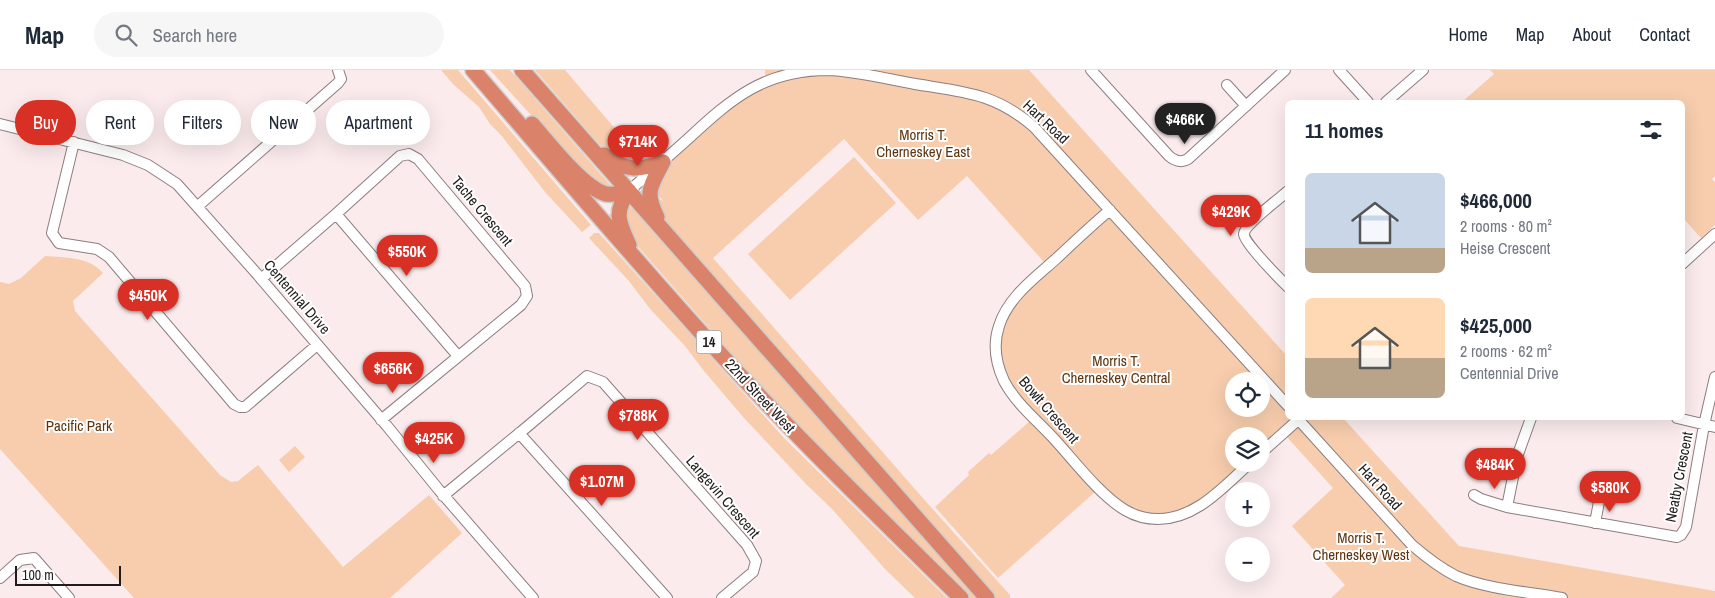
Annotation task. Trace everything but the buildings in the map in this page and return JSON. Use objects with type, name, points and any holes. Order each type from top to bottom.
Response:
[{"type":"highway","name":"22nd Street West","points":[[474,70],[715,348],[813,452],[961,598]]},
{"type":"highway","points":[[482,70],[581,178],[592,187],[608,194],[617,195],[629,191]]},
{"type":"highway","name":"14","points":[[522,70],[986,598]]},
{"type":"highway","points":[[590,147],[629,169],[642,168],[663,162]]},
{"type":"highway","points":[[661,228],[652,208],[649,195],[652,182],[663,162]]},
{"type":"highway","points":[[629,191],[622,201],[619,214],[622,232],[634,256]]},
{"type":"street","points":[[198,206],[338,83],[341,79],[338,70]]},
{"type":"street","name":"Hart Road","points":[[629,191],[724,106],[755,86],[777,77],[796,72],[817,70],[841,71],[981,95],[1018,114],[1034,127],[1285,403]]},
{"type":"street","points":[[1092,70],[1169,156],[1179,161],[1188,159],[1285,70]]},
{"type":"street","points":[[1339,70],[1366,100]]},
{"type":"street","points":[[1388,100],[1423,70]]},
{"type":"street","points":[[1227,85],[1246,106]]},
{"type":"street","name":"Centennial Drive","points":[[0,124],[15,128]]},
{"type":"street","name":"Centennial Drive","points":[[76,143],[123,155],[148,165],[177,184],[261,279],[443,496],[533,598]]},
{"type":"street","points":[[73,145],[52,233],[55,238],[59,243],[97,249],[109,257],[234,404],[245,407],[317,345]]},
{"type":"street","name":"Tache Crescent","points":[[261,279],[400,156],[410,154],[418,159],[525,286],[527,296],[521,305],[381,420]]},
{"type":"street","points":[[1285,194],[1250,224],[1244,232],[1244,236],[1249,244],[1285,284]]},
{"type":"street","name":"Bowlt Crescent","points":[[1110,210],[1022,290],[1006,310],[997,332],[996,349],[998,366],[1006,383],[1018,400],[1106,496],[1125,510],[1140,516],[1168,518],[1194,510],[1240,472]]},
{"type":"street","points":[[336,214],[458,356]]},
{"type":"street","points":[[1685,261],[1715,234]]},
{"type":"street","name":"Langevin Crescent","points":[[443,496],[520,434],[587,376],[603,382],[752,553],[756,561],[753,572],[722,598]]},
{"type":"street","points":[[1685,420],[1710,426],[1715,377]]},
{"type":"street","points":[[1270,444],[1296,420]]},
{"type":"street","name":"Hart Road","points":[[1300,420],[1412,545],[1434,563],[1456,576],[1478,583],[1562,598]]},
{"type":"street","points":[[1507,507],[1515,464],[1530,420]]},
{"type":"street","name":"Neatby Crescent","points":[[1474,495],[1507,507],[1673,537],[1681,535],[1686,527],[1710,426]]},
{"type":"street","points":[[520,434],[667,598]]},
{"type":"street","points":[[1595,523],[1602,486]]},
{"type":"street","points":[[0,578],[20,560],[34,558],[69,598]]},
{"type":"green space","points":[[441,70],[458,70],[591,225],[582,232],[545,192],[501,135],[490,124],[479,107],[453,84]]},
{"type":"green space","points":[[490,70],[510,70],[612,187],[606,187],[590,180]]},
{"type":"green space","points":[[535,70],[565,70],[635,152],[650,153],[636,160],[616,160],[599,144]]},
{"type":"green space","points":[[765,70],[1029,70],[1285,354],[1285,420],[1345,420],[1459,546],[1715,591],[1715,598],[1331,598],[1345,585],[1292,526],[1333,488],[1286,436],[1270,450],[1270,427],[1225,427],[1225,472],[1246,472],[1235,482],[1225,482],[1225,490],[1213,501],[1145,522],[1124,516],[1113,509],[1095,492],[998,578],[935,507],[969,475],[968,472],[1030,421],[1006,394],[991,341],[996,320],[1003,307],[1021,285],[1044,262],[967,176],[918,220],[844,139],[713,258],[1010,595],[1010,598],[995,598],[711,276],[696,254],[673,232],[663,218],[654,197],[663,201],[654,190],[673,160],[735,105],[766,86]]},
{"type":"green space","points":[[1490,70],[1715,70],[1715,176],[1712,179],[1715,182],[1715,225],[1701,238],[1685,220],[1685,100],[1464,100],[1494,74]]},
{"type":"green space","points":[[854,157],[896,203],[790,300],[748,254]]},
{"type":"green space","points":[[631,207],[976,598],[968,598],[745,369],[634,242],[622,216]]},
{"type":"green space","points":[[594,233],[599,233],[785,439],[947,598],[915,598],[885,569],[832,509],[744,418],[685,346],[589,238]]},
{"type":"green space","name":"Pacific Park","points":[[45,256],[69,258],[91,263],[103,273],[73,301],[75,311],[220,475],[231,482],[238,481],[258,465],[343,567],[429,495],[462,533],[390,598],[134,598],[0,449],[0,282],[9,284],[21,278]]},
{"type":"green space","points":[[295,446],[305,457],[289,472],[279,460]]},
{"type":"park label","name":"Morris T. Cherneskey East","points":[[923,144]]},
{"type":"park label","name":"Morris T. Cherneskey Central","points":[[1116,370]]},
{"type":"park label","name":"Morris T. Cherneskey West","points":[[1361,546]]}]
